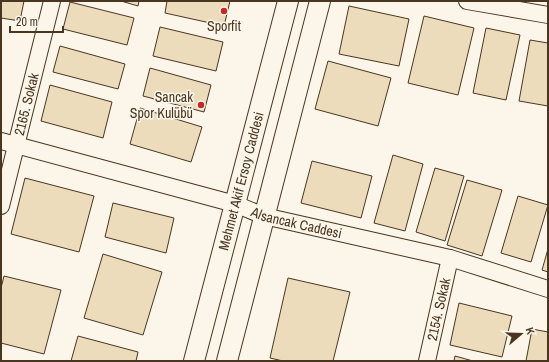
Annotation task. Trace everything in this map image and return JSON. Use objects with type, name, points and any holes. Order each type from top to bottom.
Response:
[{"type":"street","name":"2165. Sokak","points":[[1,206],[9,143],[52,1]]},
{"type":"street","name":"Mehmet Akif Ersoy Caddesi","points":[[194,361],[288,1]]},
{"type":"street","points":[[227,361],[320,1]]},
{"type":"street","points":[[468,1],[511,4],[548,15]]},
{"type":"street","name":"Alsancak Caddesi","points":[[9,143],[235,204],[264,216],[450,258],[548,289]]},
{"type":"street","name":"2154. Sokak","points":[[427,361],[450,258]]},
{"type":"building","points":[[1,1],[24,1],[20,21],[1,18]]},
{"type":"building","points":[[121,1],[139,1],[138,6]]},
{"type":"building","points":[[167,1],[230,1],[224,26],[165,13]]},
{"type":"building","points":[[70,2],[134,18],[127,45],[63,29]]},
{"type":"building","points":[[349,6],[409,19],[399,66],[339,54]]},
{"type":"building","points":[[424,16],[474,28],[458,95],[408,83]]},
{"type":"building","points":[[160,27],[223,42],[216,71],[153,56]]},
{"type":"building","points":[[486,28],[520,35],[506,100],[473,93]]},
{"type":"building","points":[[530,40],[548,43],[548,106],[519,101]]},
{"type":"building","points":[[60,46],[125,64],[118,89],[53,72]]},
{"type":"building","points":[[328,61],[391,78],[378,126],[315,109]]},
{"type":"building","points":[[150,68],[211,85],[204,112],[143,96]]},
{"type":"building","points":[[50,85],[112,102],[103,138],[41,121]]},
{"type":"building","points":[[140,108],[202,127],[191,162],[130,144]]},
{"type":"building","points":[[393,155],[423,164],[405,231],[374,223]]},
{"type":"building","points":[[312,161],[372,176],[361,218],[301,203]]},
{"type":"building","points":[[435,168],[464,176],[445,241],[416,232]]},
{"type":"building","points":[[25,178],[94,196],[79,252],[11,234]]},
{"type":"building","points":[[467,180],[502,190],[482,256],[447,245]]},
{"type":"building","points":[[518,196],[548,205],[531,262],[501,253]]},
{"type":"building","points":[[113,203],[174,218],[166,253],[105,237]]},
{"type":"building","points":[[548,249],[548,272],[542,270]]},
{"type":"building","points":[[103,254],[162,272],[143,335],[84,318]]},
{"type":"building","points":[[4,276],[61,290],[44,354],[1,343],[1,288]]},
{"type":"building","points":[[288,278],[350,292],[333,361],[283,361],[270,358]]},
{"type":"building","points":[[459,303],[512,316],[502,357],[450,345]]},
{"type":"building","points":[[532,329],[548,332],[548,361],[526,361]]},
{"type":"building","points":[[78,336],[138,352],[136,361],[71,361]]},
{"type":"building","points":[[455,356],[473,361],[454,361]]},
{"type":"place","name":"Sporfit","points":[[224,11]]},
{"type":"place","name":"Sancak Spor Kulübü","points":[[201,105]]}]
